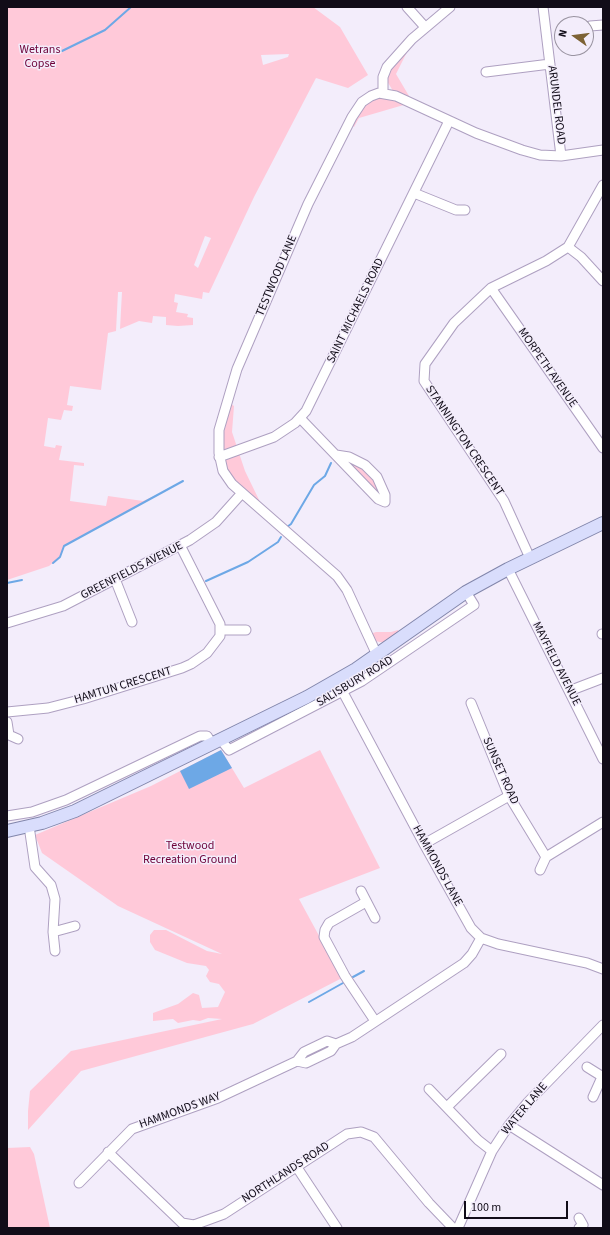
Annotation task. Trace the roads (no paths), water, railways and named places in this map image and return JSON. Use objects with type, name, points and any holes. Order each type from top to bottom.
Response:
[{"type":"main road","name":"SALISBURY ROAD","points":[[7,831],[29,826],[75,811],[337,681],[466,592],[508,569],[603,523]]},
{"type":"street","points":[[407,7],[425,27]]},
{"type":"street","points":[[450,7],[425,27],[387,67],[383,77],[383,93],[396,96],[449,121],[522,150],[540,155],[561,156],[603,150]]},
{"type":"street","name":"ARUNDEL ROAD","points":[[543,7],[561,156]]},
{"type":"street","points":[[486,72],[550,64]]},
{"type":"street","name":"TESTWOOD LANE","points":[[377,654],[368,639],[349,594],[337,576],[242,494],[226,475],[219,457],[218,441],[237,369],[308,204],[336,146],[357,108],[370,96],[383,93]]},
{"type":"street","name":"SAINT MICHAELS ROAD","points":[[219,457],[274,437],[300,418],[315,394],[449,121]]},
{"type":"street","points":[[603,185],[568,248],[581,257],[603,281]]},
{"type":"street","points":[[414,193],[456,210],[465,210]]},
{"type":"street","name":"STANNINGTON CRESCENT","points":[[530,558],[504,501],[424,381],[425,364],[441,339],[454,323],[491,288],[546,261],[568,248]]},
{"type":"street","name":"MORPETH AVENUE","points":[[491,288],[603,448]]},
{"type":"street","points":[[300,418],[378,499],[385,502],[385,495],[377,477],[365,466],[349,457],[336,455]]},
{"type":"street","name":"GREENFIELDS AVENUE","points":[[7,623],[58,608],[180,545],[207,530],[242,494]]},
{"type":"street","points":[[180,545],[218,618],[221,630],[246,630]]},
{"type":"street","name":"MAYFIELD AVENUE","points":[[508,569],[603,759]]},
{"type":"street","points":[[115,579],[132,622]]},
{"type":"street","name":"SALISBURY ROAD","points":[[7,816],[32,812],[66,800],[200,736],[206,736],[229,750],[362,681],[474,605],[466,592]]},
{"type":"street","name":"HAMTUN CRESCENT","points":[[7,712],[62,704],[182,668],[195,662],[210,650],[219,638],[221,630]]},
{"type":"street","points":[[569,692],[603,678]]},
{"type":"street","name":"HAMMONDS LANE","points":[[337,681],[424,844],[471,928],[480,938]]},
{"type":"street","name":"SUNSET ROAD","points":[[471,703],[509,796],[546,857]]},
{"type":"street","points":[[7,722],[8,736],[18,739]]},
{"type":"street","points":[[424,844],[509,796]]},
{"type":"street","points":[[540,870],[546,857],[603,822]]},
{"type":"street","points":[[29,826],[35,867],[51,885],[55,899],[53,932],[55,952]]},
{"type":"street","points":[[361,891],[375,918]]},
{"type":"street","points":[[366,902],[329,923],[325,930],[324,937],[345,976],[375,1021]]},
{"type":"street","points":[[53,932],[75,926]]},
{"type":"street","points":[[480,938],[512,948],[582,962],[603,969]]},
{"type":"street","name":"HAMMONDS WAY","points":[[79,1183],[127,1133],[137,1126],[218,1098],[297,1061],[306,1063],[334,1050],[336,1044],[352,1037],[464,963],[472,954],[480,938]]},
{"type":"street","name":"WATER LANE","points":[[458,1228],[492,1151],[509,1125],[528,1102],[603,1026]]},
{"type":"street","points":[[447,1107],[501,1054]]},
{"type":"street","points":[[587,1066],[603,1077],[593,1097]]},
{"type":"street","points":[[429,1089],[478,1140],[492,1151]]},
{"type":"street","points":[[509,1125],[577,1163],[603,1185]]},
{"type":"street","name":"NORTHLANDS ROAD","points":[[108,1152],[182,1223],[188,1226],[194,1226],[224,1214],[347,1134],[354,1131],[367,1133],[374,1137],[453,1228]]},
{"type":"street","points":[[296,1166],[337,1228]]},
{"type":"water","points":[[221,750],[232,768],[189,789],[180,771]]},
{"type":"waterway","points":[[62,51],[105,30],[131,7]]},
{"type":"waterway","points":[[287,527],[291,524],[314,485],[325,476],[331,463]]},
{"type":"waterway","points":[[53,563],[60,557],[64,546],[183,481]]},
{"type":"waterway","points":[[206,581],[248,562],[278,542],[281,537]]},
{"type":"waterway","points":[[7,583],[22,580]]},
{"type":"waterway","points":[[353,977],[364,971]]},
{"type":"waterway","points":[[309,1002],[343,983]]},
{"type":"park label","name":"Wetrans Copse","points":[[40,57]]},
{"type":"park label","name":"Testwood Recreation Ground","points":[[190,853]]}]
